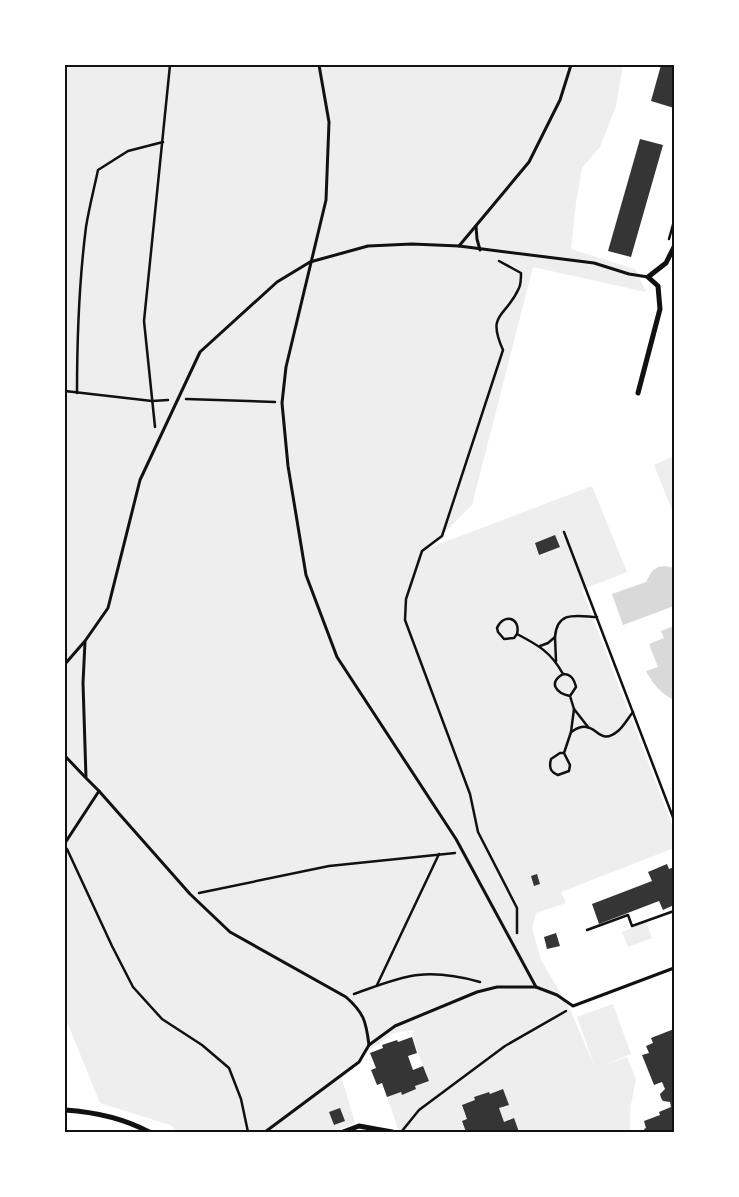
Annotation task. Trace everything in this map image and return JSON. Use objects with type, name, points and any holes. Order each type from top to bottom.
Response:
[{"type":"street","points":[[638,394],[660,308],[658,286],[648,277],[666,262],[674,247]]},
{"type":"street","points":[[65,1110],[95,1112],[135,1124],[149,1132]]},
{"type":"street","points":[[343,1132],[359,1126],[392,1132]]},
{"type":"lane","points":[[319,65],[328,122],[326,200],[286,367],[282,403],[288,466],[306,575],[337,657],[464,852],[536,987]]},
{"type":"lane","points":[[459,246],[529,162],[560,100],[571,65]]},
{"type":"lane","points":[[476,226],[480,250]]},
{"type":"lane","points":[[65,664],[85,641],[108,608],[140,480],[200,352],[277,282],[310,262],[368,246],[412,244],[459,246],[594,263],[629,274],[648,277]]},
{"type":"lane","points":[[85,641],[83,683],[86,778]]},
{"type":"lane","points":[[65,756],[99,791],[190,894],[230,932],[346,997],[360,1009],[367,1027],[369,1046]]},
{"type":"lane","points":[[65,844],[99,791]]},
{"type":"lane","points":[[264,1132],[359,1062],[369,1046],[395,1026],[477,992],[497,987],[536,987],[557,995],[573,1006],[674,968]]},
{"type":"path","points":[[157,444],[144,321],[170,65]]},
{"type":"path","points":[[77,392],[77,337],[80,284],[87,225],[98,170],[128,150],[162,142]]},
{"type":"path","points":[[667,246],[674,221]]},
{"type":"path","points":[[495,259],[521,273],[520,287],[496,322],[496,335],[503,350],[442,536],[422,551],[406,599],[405,620],[470,794],[478,832],[517,908],[517,950]]},
{"type":"path","points":[[564,532],[674,820]]},
{"type":"path","points":[[556,662],[555,637],[556,629],[560,622],[565,617],[572,615],[598,618]]},
{"type":"path","points":[[511,619],[518,626],[517,634],[514,638],[504,639],[497,628],[502,621],[511,619]]},
{"type":"path","points":[[517,634],[540,646],[556,662],[562,674],[572,677],[576,687],[570,696]]},
{"type":"path","points":[[540,646],[548,643],[555,637]]},
{"type":"path","points":[[562,674],[558,677],[555,686],[556,690],[560,694],[570,696]]},
{"type":"path","points":[[570,696],[574,709],[588,727],[602,736],[610,736],[618,730],[633,712]]},
{"type":"path","points":[[564,754],[560,753],[551,759],[550,769],[558,776],[569,771],[570,765],[564,754],[571,732],[574,709]]},
{"type":"path","points":[[571,732],[580,727],[588,727]]},
{"type":"path","points":[[65,844],[133,987],[162,1019],[202,1046],[229,1068],[241,1099],[248,1132]]},
{"type":"path","points":[[190,894],[329,866],[464,852]]},
{"type":"path","points":[[376,986],[439,854]]},
{"type":"path","points":[[587,930],[628,915],[632,926],[674,911]]},
{"type":"path","points":[[346,997],[376,986],[418,975],[463,977],[480,982]]},
{"type":"path","points":[[401,1132],[420,1110],[505,1046],[573,1006]]},
{"type":"shaded area","points":[[65,65],[623,65],[616,106],[600,147],[582,168],[571,249],[635,269],[646,292],[533,267],[472,505],[429,548],[592,486],[627,572],[582,590],[674,830],[674,848],[561,892],[566,903],[536,913],[532,928],[541,960],[570,1009],[595,1068],[577,1017],[613,1004],[631,1054],[604,1065],[627,1057],[636,1079],[630,1110],[630,1132],[399,1132],[387,1097],[401,1092],[402,1095],[416,1089],[415,1086],[429,1081],[412,1037],[414,1030],[394,1033],[360,1057],[342,1079],[355,1123],[334,1132],[179,1132],[170,1125],[100,1103],[65,1017]]},
{"type":"shaded area","points":[[674,456],[674,515],[654,465]]},
{"type":"shaded area","points":[[658,567],[674,568],[674,606],[623,625],[612,594],[646,582],[652,571]]},
{"type":"shaded area","points":[[674,626],[674,700],[658,688],[646,671],[658,667],[649,644],[664,638],[661,631]]},
{"type":"shaded area","points":[[646,922],[652,938],[628,947],[622,932]]},
{"type":"building","points":[[661,65],[674,65],[674,108],[651,101]]},
{"type":"building","points":[[640,139],[663,145],[631,257],[608,251]]},
{"type":"building","points":[[555,535],[560,547],[539,555],[535,543]]},
{"type":"building","points":[[667,864],[669,869],[674,867],[674,905],[663,910],[659,901],[599,924],[592,904],[652,881],[648,872]]},
{"type":"building","points":[[537,874],[540,884],[534,886],[531,876]]},
{"type":"building","points":[[556,933],[560,946],[547,949],[544,937]]},
{"type":"building","points":[[674,1029],[674,1132],[645,1132],[644,1121],[660,1115],[659,1112],[671,1107],[670,1102],[663,1101],[661,1098],[660,1094],[665,1089],[662,1082],[654,1085],[642,1055],[649,1053],[646,1046],[653,1043],[651,1038]]},
{"type":"building","points":[[412,1037],[417,1053],[408,1056],[413,1070],[423,1066],[429,1081],[415,1086],[416,1089],[402,1095],[401,1092],[387,1097],[382,1083],[377,1085],[371,1070],[376,1068],[370,1053],[383,1048],[382,1045]]},
{"type":"building","points":[[503,1089],[509,1105],[499,1108],[504,1122],[514,1118],[519,1132],[466,1132],[462,1121],[467,1119],[462,1105],[475,1100],[474,1097]]},
{"type":"building","points":[[340,1108],[345,1121],[334,1125],[329,1112]]}]
